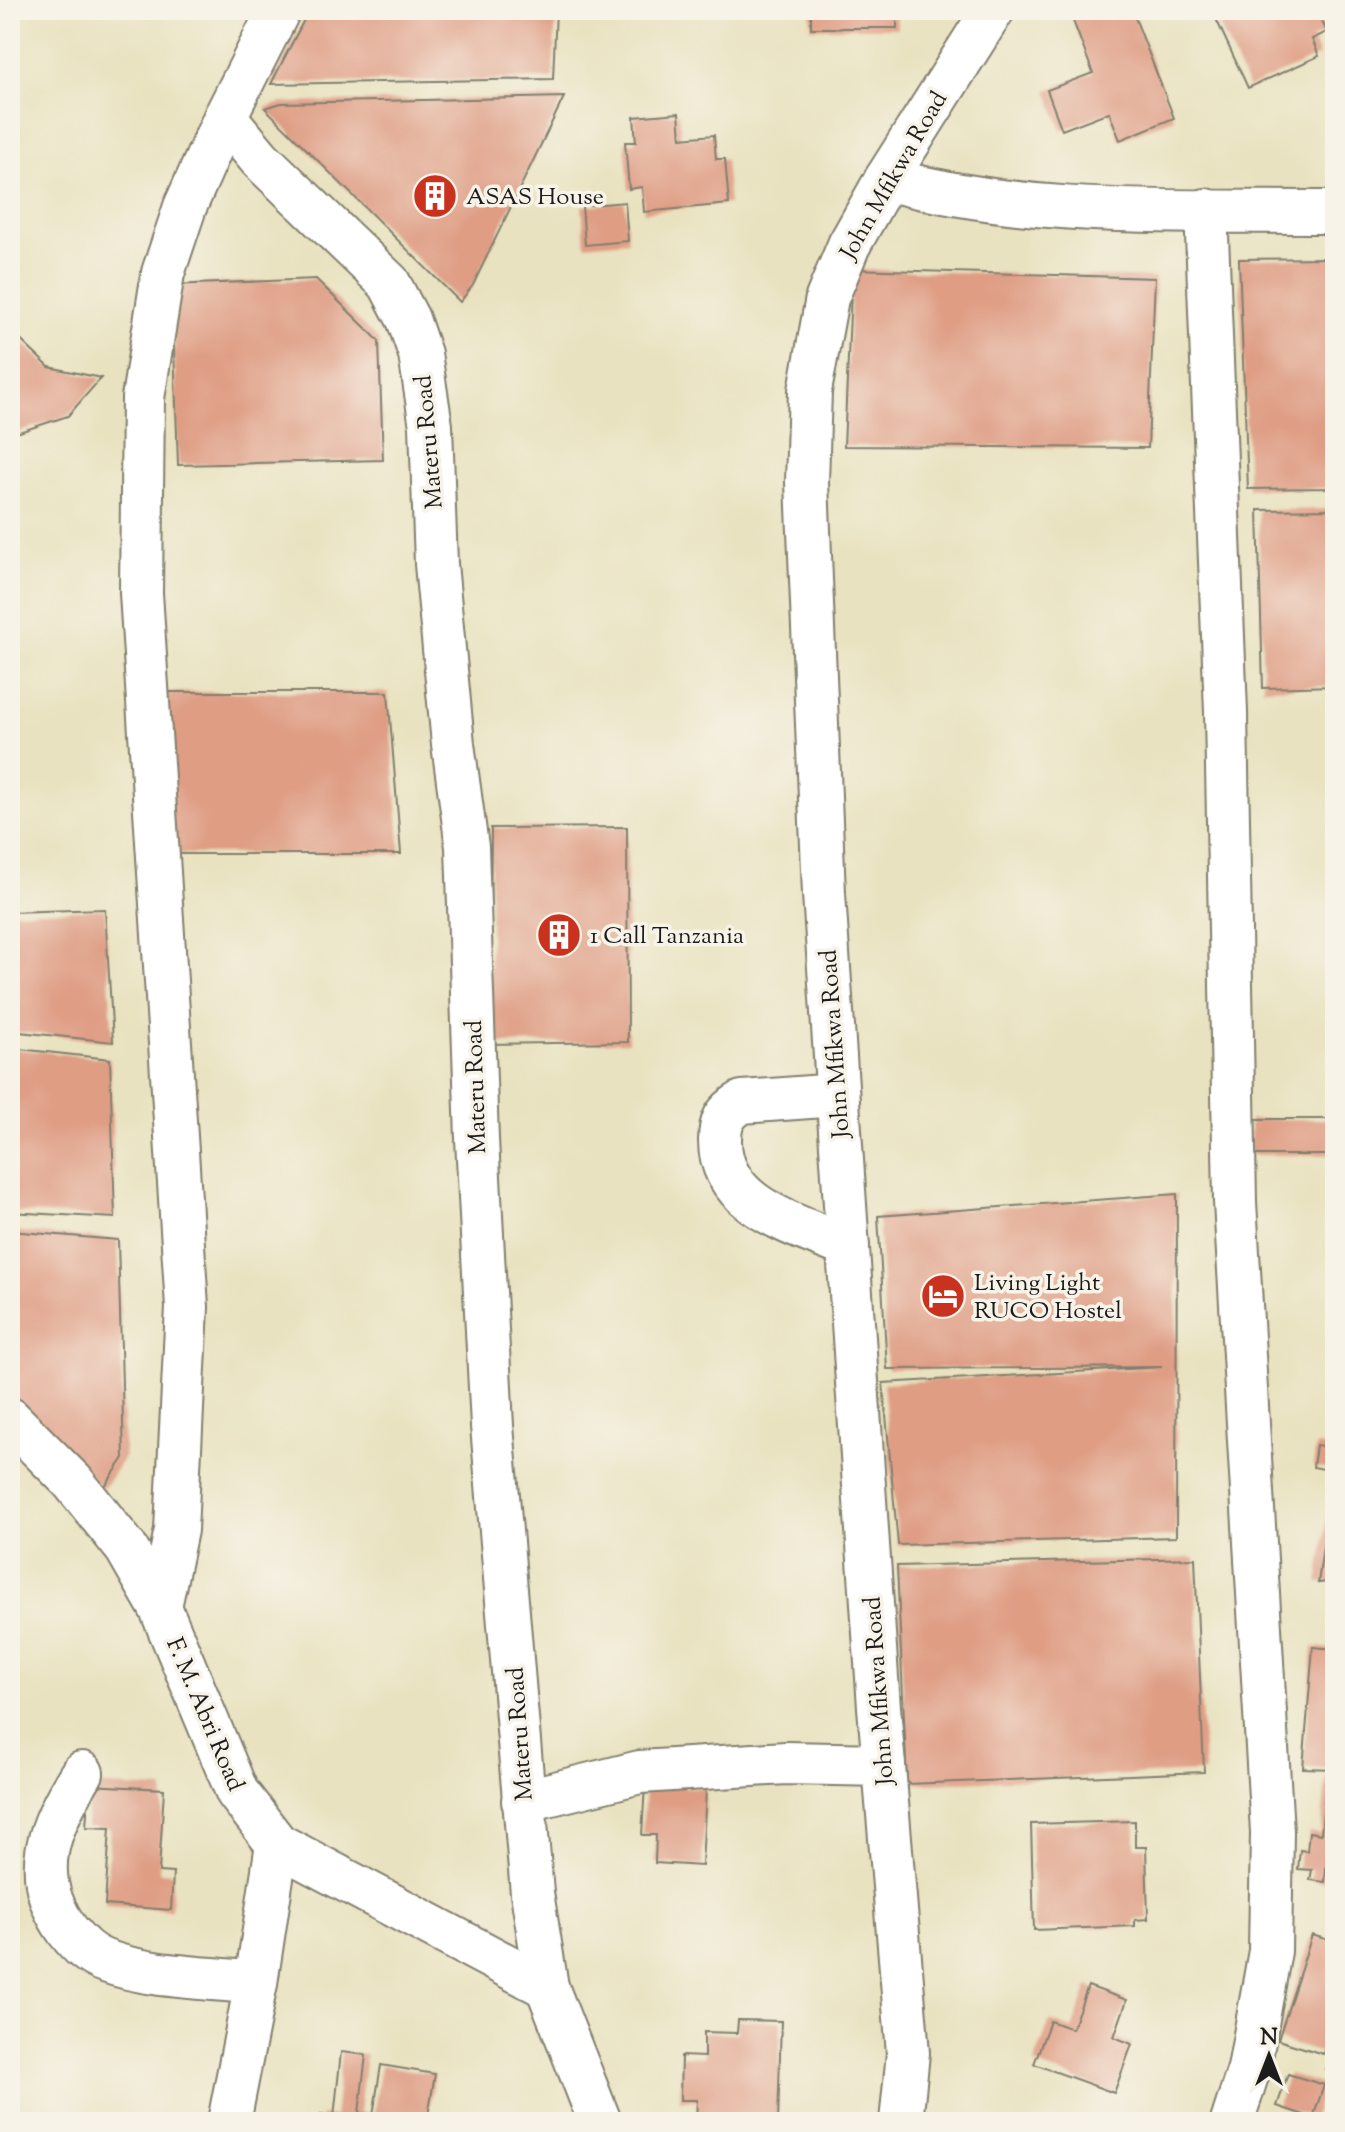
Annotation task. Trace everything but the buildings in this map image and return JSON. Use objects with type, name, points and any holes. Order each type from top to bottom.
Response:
[{"type":"street","points":[[160,1607],[176,1530],[187,1307],[141,593],[143,398],[163,273],[185,207],[225,117],[279,10]]},
{"type":"street","name":"John Mfikwa Road","points":[[901,2122],[908,2053],[884,1765],[824,894],[807,482],[810,391],[827,298],[849,245],[886,179],[993,10]]},
{"type":"street","name":"Materu Road","points":[[225,117],[260,159],[389,283],[408,319],[420,354],[431,426],[436,564],[453,744],[467,847],[477,1139],[492,1426],[532,1893],[547,1987],[600,2122]]},
{"type":"street","points":[[886,179],[952,196],[1102,212],[1335,212]]},
{"type":"street","points":[[1206,210],[1226,712],[1235,1202],[1272,1832],[1270,1951],[1249,2069],[1232,2122]]},
{"type":"street","points":[[837,1095],[742,1102],[729,1109],[720,1125],[720,1161],[731,1182],[753,1205],[848,1247]]},
{"type":"street","name":"F. M. Abri Road","points":[[10,1419],[73,1482],[126,1548],[160,1607],[237,1792],[277,1844],[547,1987]]},
{"type":"street","points":[[523,1801],[640,1772],[786,1763],[884,1765]]},
{"type":"street","points":[[82,1773],[57,1814],[47,1848],[47,1889],[58,1917],[76,1942],[102,1961],[131,1968],[256,1983]]},
{"type":"street","points":[[229,2122],[256,1983],[277,1844]]},
{"type":"place","name":"ASAS House","points":[[435,196]]},
{"type":"place","name":"1 Call Tanzania","points":[[559,935]]},
{"type":"place","name":"Living Light RUCO Hostel","points":[[943,1296]]}]
